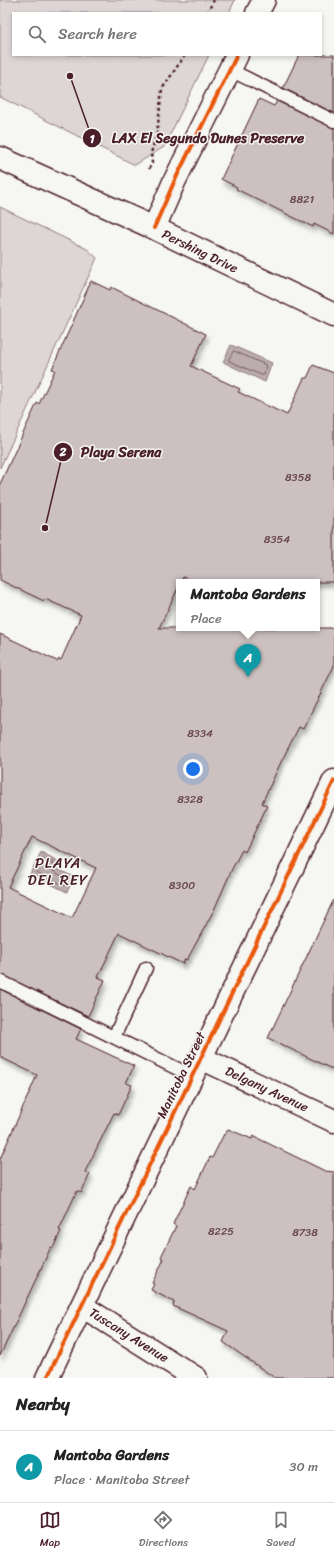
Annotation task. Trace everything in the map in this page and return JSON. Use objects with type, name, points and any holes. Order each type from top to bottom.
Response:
[{"type":"street","points":[[258,12],[264,0]]},
{"type":"street","points":[[154,228],[174,182],[234,63]]},
{"type":"street","name":"Pershing Drive","points":[[0,158],[154,228],[334,316]]},
{"type":"street","name":"Manitoba Street","points":[[47,1378],[334,781]]},
{"type":"street","name":"Delgany Avenue","points":[[197,1067],[334,1121]]},
{"type":"street","name":"Tuscany Avenue","points":[[82,1306],[196,1378]]},
{"type":"lane","points":[[234,63],[334,121]]},
{"type":"lane","points":[[114,1037],[146,968]]},
{"type":"lane","points":[[0,981],[114,1037],[197,1067]]},
{"type":"path","points":[[208,12],[214,0]]},
{"type":"path","points":[[149,169],[152,163],[151,153],[157,133],[162,89],[184,56]]},
{"type":"shaded area","points":[[0,0],[235,0],[229,12],[12,12],[12,56],[209,56],[164,147],[135,165],[0,97]]},
{"type":"shaded area","points":[[0,207],[87,249],[97,258],[0,468]]},
{"type":"water","points":[[231,345],[272,363],[265,382],[223,362]]},
{"type":"water","points":[[41,852],[58,861],[55,868],[74,877],[67,892],[30,874]]},
{"type":"building","points":[[334,55],[334,113],[283,88],[299,56]]},
{"type":"building","points":[[259,99],[274,106],[277,101],[334,128],[334,234],[314,224],[313,227],[236,189],[237,187],[221,179]]},
{"type":"building","points":[[91,281],[110,290],[111,287],[206,334],[191,366],[240,389],[238,392],[287,415],[304,378],[307,378],[313,365],[334,373],[334,582],[320,582],[320,579],[187,579],[183,577],[182,579],[176,579],[176,592],[159,628],[176,628],[176,631],[320,631],[320,628],[334,628],[334,666],[303,729],[299,727],[281,762],[262,803],[267,806],[245,852],[242,850],[232,869],[214,910],[187,960],[185,959],[183,964],[119,933],[98,977],[105,980],[88,1016],[0,974],[0,634],[57,661],[59,659],[61,660],[81,615],[45,599],[44,601],[0,580],[0,484],[37,403],[39,404],[55,370],[52,369]],"holes":[[[32,837],[96,868],[72,918],[8,887]]]},
{"type":"building","points":[[334,899],[334,1070],[268,1038]]},
{"type":"building","points":[[0,989],[81,1029],[76,1039],[134,1066],[126,1083],[132,1085],[118,1115],[114,1113],[85,1172],[90,1174],[81,1193],[77,1191],[59,1230],[61,1231],[53,1248],[51,1247],[0,1356],[0,1159],[37,1075],[0,1057]]},
{"type":"building","points":[[228,1129],[252,1139],[253,1136],[325,1171],[334,1172],[334,1378],[275,1378],[223,1342],[228,1331],[173,1306],[174,1302],[151,1290],[154,1284],[152,1283],[164,1259],[161,1257],[176,1226],[173,1224],[191,1186],[195,1189],[210,1157],[212,1158]]},
{"type":"cycle path","points":[[154,228],[174,182],[237,56]]},
{"type":"cycle path","points":[[47,1378],[334,781]]},
{"type":"place","name":"LAX El Segundo Dunes Preserve","points":[[70,76]]},
{"type":"place","name":"Playa Serena","points":[[45,528]]},
{"type":"place","name":"Mantoba Gardens","points":[[248,677]]},
{"type":"district","name":"PLAYA DEL REY","points":[[58,872]]}]
